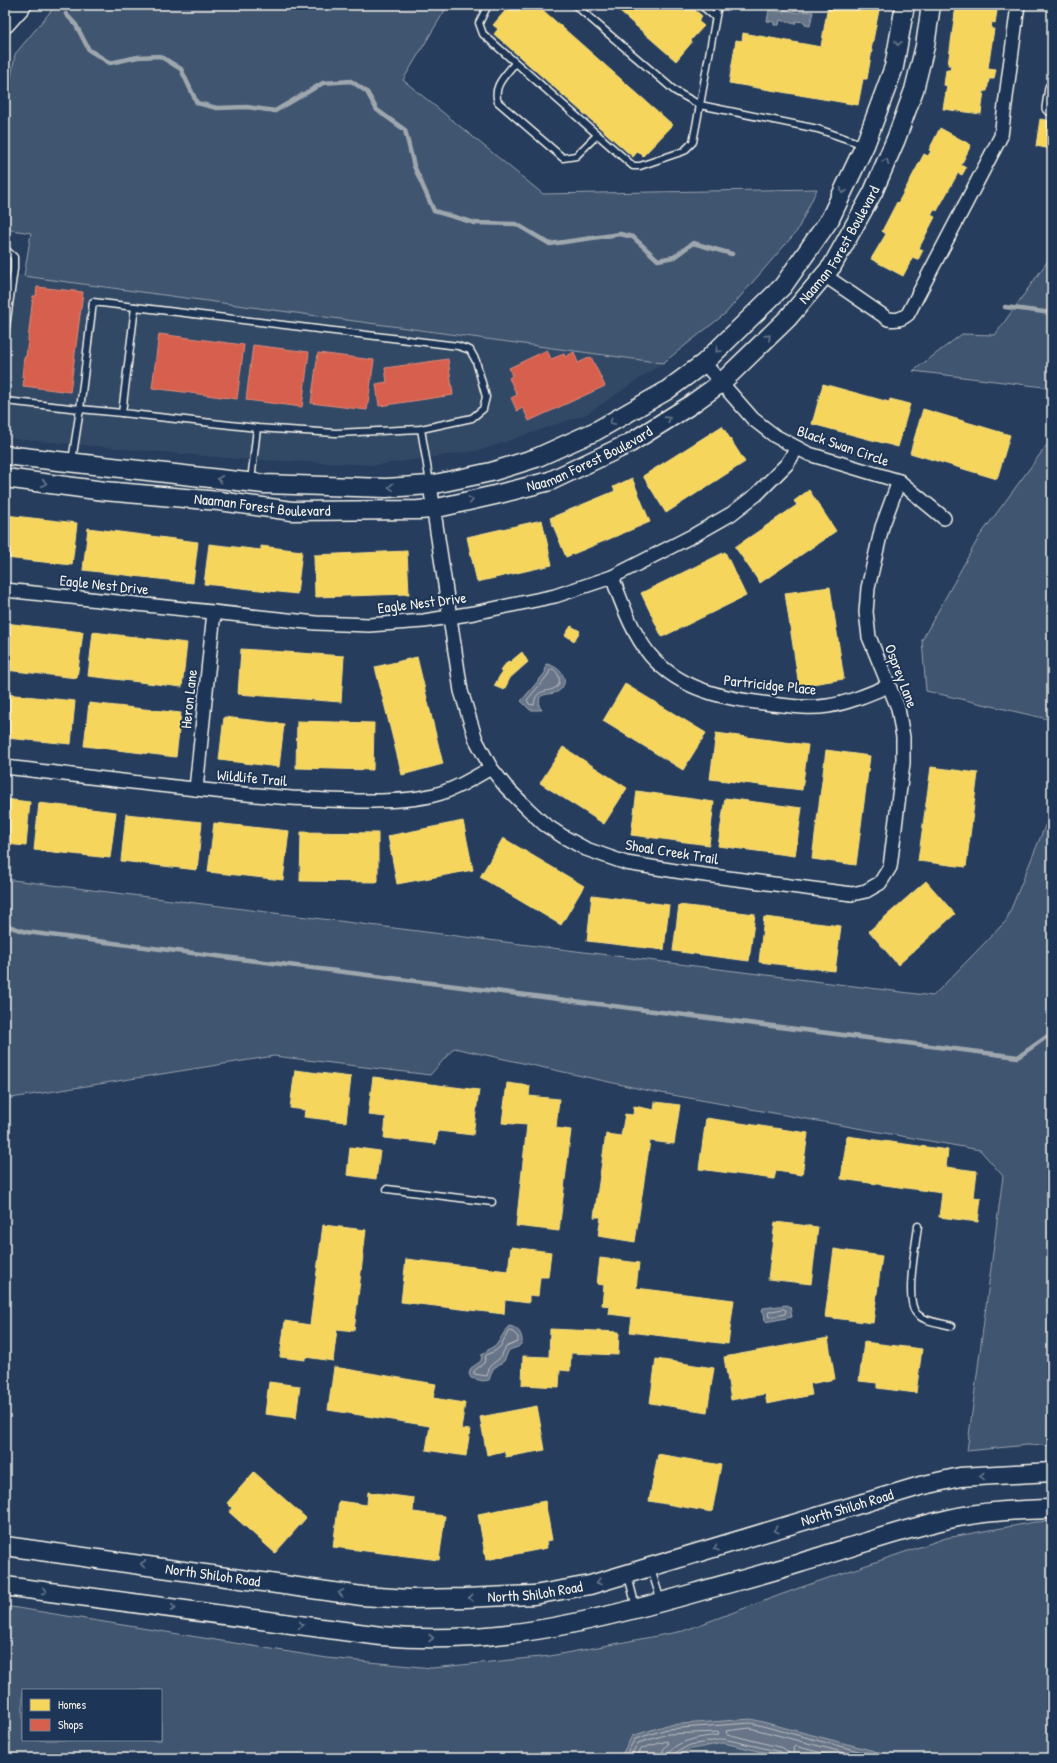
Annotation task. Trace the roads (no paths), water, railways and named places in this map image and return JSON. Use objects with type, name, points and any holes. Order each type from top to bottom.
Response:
[{"type":"street","points":[[5,24],[22,5]]},
{"type":"street","name":"Naaman Forest Boulevard","points":[[5,455],[251,483],[386,488],[430,485],[491,472],[536,458],[596,431],[666,391],[704,363],[783,286],[830,219],[865,145],[894,67],[905,5]]},
{"type":"street","name":"Naaman Forest Boulevard","points":[[5,478],[104,491],[292,511],[433,509],[550,481],[630,443],[689,406],[721,383],[788,318],[832,266],[873,192],[896,138],[916,82],[925,46],[931,5]]},
{"type":"street","points":[[824,275],[888,319],[902,319],[908,314],[1001,136],[1018,5]]},
{"type":"street","points":[[1049,108],[1052,88]]},
{"type":"street","name":"Black Swan Circle","points":[[704,363],[753,419],[775,436],[797,448],[828,460],[899,481],[944,518]]},
{"type":"street","name":"Eagle Nest Drive","points":[[5,590],[316,623],[369,625],[451,616],[555,596],[612,576],[696,534],[730,514],[757,494],[787,464],[797,448]]},
{"type":"street","name":"Osprey Lane","points":[[880,883],[890,867],[903,763],[903,737],[898,708],[869,637],[866,612],[868,588],[882,527],[899,481]]},
{"type":"street","points":[[190,499],[231,493],[245,489],[251,483]]},
{"type":"street","name":"Shoal Creek Trail","points":[[430,485],[451,616],[461,691],[476,740],[492,768],[506,787],[544,824],[586,849],[626,863],[682,872],[852,894],[866,891],[880,883]]},
{"type":"street","name":"Partricidge Place","points":[[612,576],[637,636],[650,655],[676,677],[696,688],[718,696],[745,701],[807,708],[829,706],[852,700],[888,686]]},
{"type":"street","name":"Heron Lane","points":[[196,789],[214,612]]},
{"type":"street","name":"Wildlife Trail","points":[[5,767],[196,789],[334,800],[402,799],[434,795],[492,768]]},
{"type":"street","name":"North Shiloh Road","points":[[5,1546],[362,1596],[409,1599],[534,1595],[590,1585],[920,1486],[960,1478],[1052,1472]]},
{"type":"street","points":[[5,1586],[407,1638],[472,1637],[537,1631],[604,1618],[950,1518],[1014,1511],[1052,1509]]},
{"type":"lane","points":[[488,5],[479,24],[483,34],[633,166],[640,166],[684,151],[693,142],[718,5]]},
{"type":"lane","points":[[576,5],[674,91],[700,105],[818,129],[865,145]]},
{"type":"lane","points":[[701,5],[715,17]]},
{"type":"lane","points":[[515,63],[496,88],[495,96],[498,102],[563,158],[576,156],[597,135]]},
{"type":"lane","points":[[5,248],[14,258],[14,269],[5,334]]},
{"type":"lane","points":[[5,401],[80,409],[122,413],[257,428],[336,433],[421,429],[472,418],[483,409],[486,397],[476,361],[470,350],[458,346],[93,302],[80,409],[72,462]]},
{"type":"lane","points":[[122,413],[135,307]]},
{"type":"lane","points":[[251,483],[257,428]]},
{"type":"lane","points":[[421,429],[430,485]]},
{"type":"lane","points":[[387,1188],[492,1202]]},
{"type":"lane","points":[[918,1226],[910,1296],[912,1308],[917,1315],[952,1326]]},
{"type":"lane","points":[[650,1568],[661,1602]]},
{"type":"lane","points":[[627,1574],[637,1608]]},
{"type":"water","points":[[769,10],[784,12],[784,10],[799,13],[800,11],[813,12],[810,26],[805,25],[805,22],[796,21],[795,24],[780,20],[779,25],[774,25],[774,22],[767,21]]},
{"type":"water","points":[[546,664],[558,669],[564,677],[564,685],[559,691],[540,697],[539,706],[542,710],[530,710],[521,701],[545,673]]},
{"type":"water","points":[[787,1305],[790,1307],[792,1317],[765,1322],[764,1313],[762,1312],[763,1308]]},
{"type":"water","points":[[509,1326],[515,1328],[519,1332],[522,1337],[522,1343],[518,1347],[509,1350],[504,1361],[493,1369],[489,1380],[483,1381],[471,1378],[469,1374],[471,1368],[481,1361],[482,1354],[497,1344]]},
{"type":"water","points":[[751,1719],[901,1758],[787,1758],[724,1743],[691,1749],[674,1758],[620,1758],[632,1736],[667,1725]]},
{"type":"waterway","points":[[66,14],[76,25],[89,50],[110,63],[138,57],[160,56],[181,69],[197,103],[217,108],[247,107],[275,111],[323,83],[351,81],[367,92],[377,110],[405,130],[414,166],[434,211],[475,223],[516,224],[550,244],[620,234],[633,237],[658,260],[674,257],[693,243],[732,254]]},
{"type":"waterway","points":[[1005,307],[1052,313]]},
{"type":"waterway","points":[[5,925],[26,932],[1018,1057],[1052,1033]]}]
